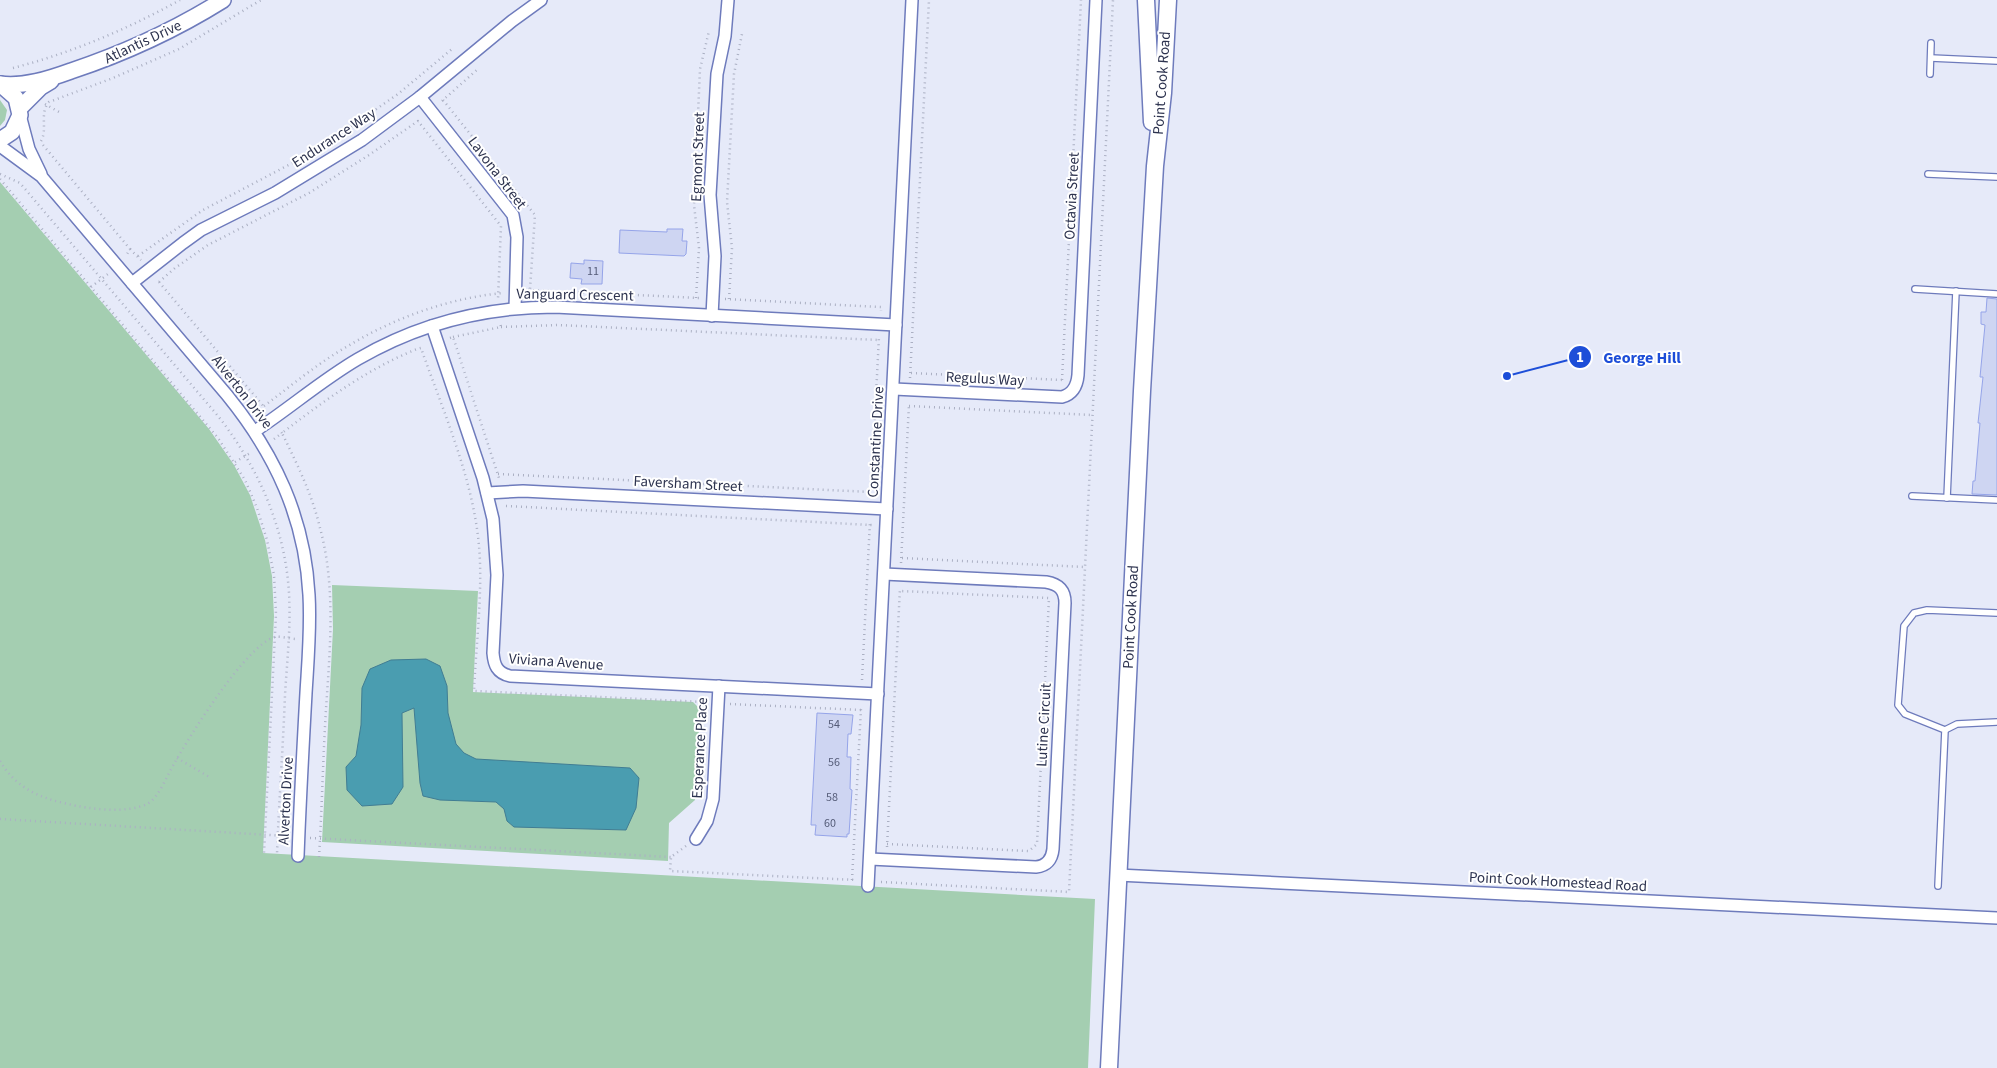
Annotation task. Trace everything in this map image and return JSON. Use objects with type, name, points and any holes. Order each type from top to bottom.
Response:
[{"type":"main road","name":"Point Cook Road","points":[[1146,0],[1155,166]]},
{"type":"main road","name":"Point Cook Road","points":[[1108,1068],[1142,391],[1155,166],[1163,93],[1168,0]]},
{"type":"street","name":"Atlantis Drive","points":[[0,84],[22,84],[58,76],[96,63],[151,40],[223,0]]},
{"type":"street","name":"Endurance Way","points":[[132,283],[195,234],[306,175],[362,140],[420,98],[541,0]]},
{"type":"street","name":"Egmont Street","points":[[712,316],[715,256],[710,195],[717,74],[725,36],[728,0]]},
{"type":"street","name":"Constantine Drive","points":[[868,886],[912,0]]},
{"type":"street","name":"Octavia Street","points":[[1075,386],[1096,0]]},
{"type":"street","name":"Atlantis Drive","points":[[0,140],[12,132],[20,112],[41,87],[58,76]]},
{"type":"street","points":[[0,84],[16,98],[20,112]]},
{"type":"street","name":"Lavona Street","points":[[420,98],[513,215],[517,237],[515,308]]},
{"type":"street","name":"Alverton Drive","points":[[20,112],[29,149],[41,176]]},
{"type":"street","name":"Alverton Drive","points":[[0,146],[41,176],[132,283],[255,431],[282,480],[299,530],[308,577],[309,640],[298,856]]},
{"type":"street","name":"Vanguard Crescent","points":[[255,431],[358,359],[390,342],[458,318],[499,310],[555,307],[896,325]]},
{"type":"street","name":"Viviana Avenue","points":[[432,326],[483,478],[493,519],[497,554],[493,661],[500,672],[510,676],[878,694]]},
{"type":"street","name":"Regulus Way","points":[[894,389],[1056,397],[1066,396],[1075,386]]},
{"type":"street","name":"Faversham Street","points":[[487,493],[503,491],[887,509]]},
{"type":"street","name":"Lutine Circuit","points":[[870,859],[1036,868],[1044,865],[1050,859],[1053,849],[1065,602],[1062,589],[1052,583],[884,574]]},
{"type":"street","name":"Esperance Place","points":[[696,839],[707,821],[713,799],[718,686]]},
{"type":"street","name":"Point Cook Homestead Road","points":[[1118,876],[1997,918]]},
{"type":"lane","points":[[1930,74],[1932,44]]},
{"type":"lane","points":[[1931,58],[1997,61]]},
{"type":"lane","points":[[1928,174],[1997,177]]},
{"type":"lane","points":[[1915,289],[1997,294]]},
{"type":"lane","points":[[1947,498],[1956,291]]},
{"type":"lane","points":[[1912,496],[1997,500]]},
{"type":"lane","points":[[1997,613],[1927,610],[1914,613],[1904,626],[1898,705],[1905,714],[1945,730],[1957,724],[1997,722]]},
{"type":"lane","points":[[1938,886],[1945,730]]},
{"type":"path","points":[[6,70],[39,61],[101,38],[180,0]]},
{"type":"path","points":[[44,117],[44,111],[49,102],[113,78],[179,49],[261,0]]},
{"type":"path","points":[[886,882],[929,0]]},
{"type":"path","points":[[1062,380],[1081,0]]},
{"type":"path","points":[[729,300],[732,248],[727,202],[734,74],[742,34]]},
{"type":"path","points":[[138,256],[203,210],[319,149],[390,100],[452,49]]},
{"type":"path","points":[[159,282],[175,268],[208,245],[309,193],[369,155],[418,121],[479,68]]},
{"type":"path","points":[[418,121],[501,226],[497,294],[501,327]]},
{"type":"path","points":[[0,174],[20,183],[218,416],[246,456],[268,499],[282,545],[289,593],[277,854]]},
{"type":"path","points":[[0,179],[200,416],[235,462],[251,494],[267,540],[276,593],[264,853]]},
{"type":"path","points":[[852,880],[881,307]]},
{"type":"path","points":[[437,343],[453,337],[501,327],[558,324],[879,340]]},
{"type":"path","points":[[453,337],[499,474],[506,507],[903,527]]},
{"type":"path","points":[[319,856],[330,623],[328,575],[321,529],[313,502],[282,433],[348,385],[374,369],[395,358],[422,348],[468,483],[477,529],[480,564],[474,691],[861,710]]},
{"type":"path","points":[[911,373],[1062,380],[1075,386],[1094,382]]},
{"type":"path","points":[[909,406],[1092,415]]},
{"type":"path","points":[[468,483],[499,474],[872,492]]},
{"type":"path","points":[[902,558],[1085,567]]},
{"type":"path","points":[[887,844],[1029,851],[1037,844],[1038,834],[1049,598],[900,591]]},
{"type":"path","points":[[0,761],[8,774],[29,790],[49,800],[91,809],[135,808],[148,804],[157,794],[190,735],[233,676],[259,647],[275,637],[309,640]]},
{"type":"path","points":[[177,758],[211,778]]},
{"type":"path","points":[[0,819],[671,857]]},
{"type":"green space","points":[[0,100],[7,110],[5,120],[0,126]]},
{"type":"green space","points":[[0,182],[209,429],[234,465],[250,495],[265,540],[272,576],[274,616],[263,853],[1095,899],[1088,1068],[0,1068]]},
{"type":"green space","points":[[332,585],[478,591],[473,692],[693,702],[700,709],[695,800],[669,823],[668,861],[322,842],[333,629]]},
{"type":"water","points":[[426,659],[440,666],[447,686],[448,713],[456,744],[464,753],[476,759],[630,768],[639,778],[636,808],[626,830],[514,827],[507,821],[504,809],[496,802],[440,800],[423,796],[420,783],[414,708],[402,713],[403,787],[392,804],[362,806],[347,790],[346,767],[356,756],[361,725],[362,688],[370,669],[391,660]]},
{"type":"building","points":[[667,229],[683,229],[682,241],[687,241],[686,254],[684,256],[619,253],[620,230],[667,232]]},
{"type":"building","points":[[584,260],[603,261],[602,284],[581,284],[582,279],[570,278],[571,263],[584,264]]},
{"type":"building","points":[[1987,298],[1997,299],[1997,495],[1972,494],[1973,481],[1975,481],[1983,377],[1980,377],[1985,325],[1981,324],[1981,312],[1986,312]]},
{"type":"building","points":[[817,713],[853,715],[851,734],[848,734],[847,757],[851,757],[850,789],[852,790],[849,834],[847,834],[847,837],[815,835],[816,825],[811,825]]},
{"type":"place","name":"George Hill","points":[[1507,376]]}]
